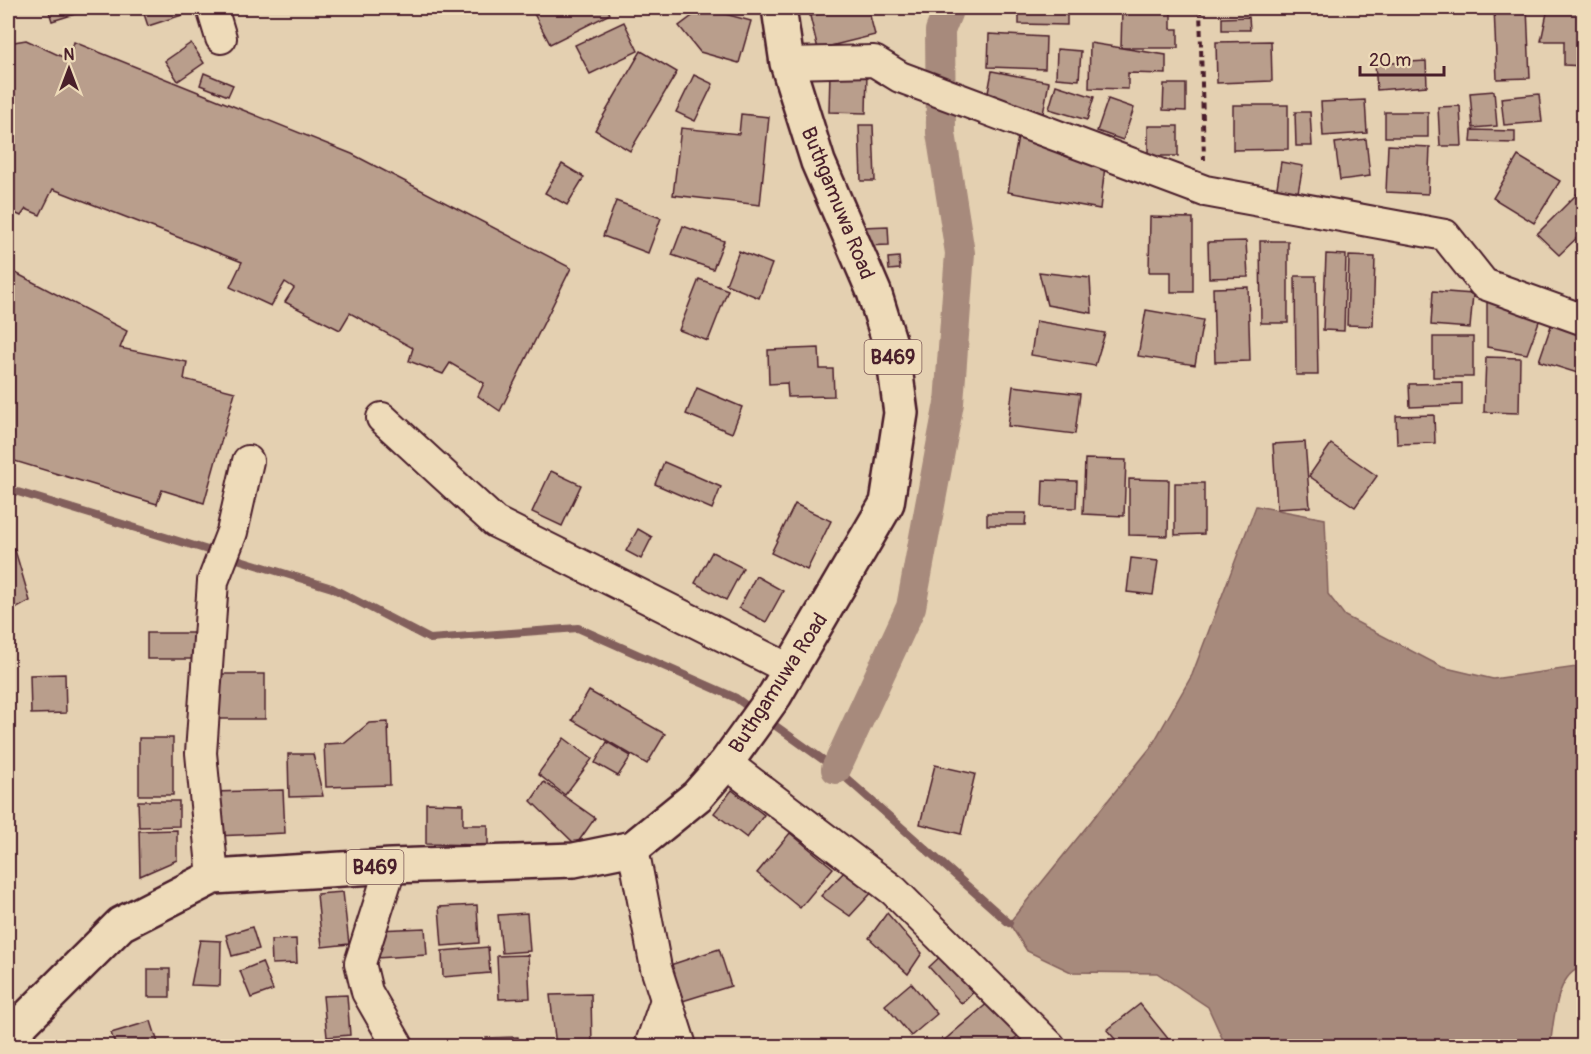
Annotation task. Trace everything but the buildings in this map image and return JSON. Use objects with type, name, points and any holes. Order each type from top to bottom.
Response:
[{"type":"main road","name":"Buthgamuwa Road","points":[[8,1037],[121,924],[213,877],[391,866],[574,860],[633,848],[697,796],[726,763],[783,682],[887,503],[902,413],[893,353],[874,292],[818,162],[788,63],[779,8]]},
{"type":"street","points":[[213,8],[221,38]]},
{"type":"street","points":[[788,63],[874,61],[900,77],[1205,191],[1445,235],[1484,284],[1584,320]]},
{"type":"street","points":[[382,418],[495,522],[783,682]]},
{"type":"street","points":[[213,877],[201,753],[213,580],[232,532],[248,461]]},
{"type":"street","points":[[726,763],[894,891],[1050,1047]]},
{"type":"street","points":[[633,848],[656,968],[681,1047]]},
{"type":"street","points":[[391,866],[360,963],[367,992],[398,1047]]},
{"type":"street","points":[[650,1047],[666,1000]]},
{"type":"path","points":[[1200,8],[1205,191]]},
{"type":"shaded area","points":[[1256,506],[1325,519],[1328,594],[1345,616],[1442,667],[1493,679],[1583,666],[1583,967],[1574,971],[1561,989],[1550,1046],[1223,1046],[1224,1042],[1208,1007],[1157,973],[1071,972],[1027,951],[1009,923],[1151,747],[1192,675]]},
{"type":"waterway","points":[[836,769],[911,607],[949,403],[960,253],[941,133],[940,31],[949,8]]},
{"type":"waterway","points":[[8,489],[332,588],[430,639],[578,628],[736,698],[755,712]]},
{"type":"waterway","points":[[766,719],[836,769],[1009,923]]}]
